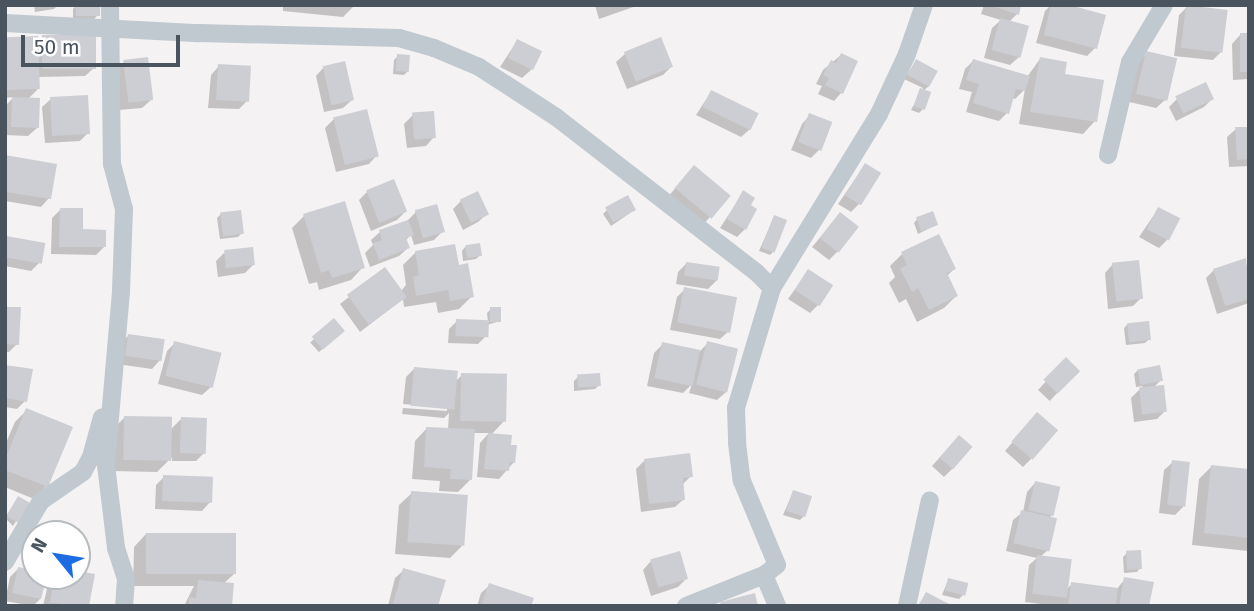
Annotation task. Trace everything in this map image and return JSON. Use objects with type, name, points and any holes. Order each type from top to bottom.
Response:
[{"type":"street","points":[[110,5],[113,27],[112,164],[124,209],[115,370],[106,465],[116,548],[126,579],[124,606]]},
{"type":"street","points":[[686,606],[764,575],[777,565],[742,481],[736,408],[772,288],[879,114],[907,54],[924,5]]},
{"type":"street","points":[[1108,155],[1130,62],[1164,5]]},
{"type":"street","points":[[5,23],[19,26],[113,27],[199,33],[399,37],[434,48],[479,67],[556,117],[757,273],[772,288]]},
{"type":"street","points":[[5,562],[41,501],[83,472],[115,370]]},
{"type":"street","points":[[907,606],[930,500]]},
{"type":"street","points":[[764,575],[777,606]]},
{"type":"building","points":[[76,5],[100,5],[100,16],[76,16]]},
{"type":"building","points":[[990,5],[1021,5],[1019,15]]},
{"type":"building","points":[[1051,5],[1070,5],[1106,15],[1097,49],[1044,35]]},
{"type":"building","points":[[1186,5],[1228,10],[1222,53],[1181,48]]},
{"type":"building","points":[[1000,18],[1029,26],[1020,58],[991,50]]},
{"type":"building","points":[[1240,33],[1249,33],[1249,72],[1240,72]]},
{"type":"building","points":[[42,35],[96,35],[96,69],[42,69]]},
{"type":"building","points":[[38,36],[40,89],[7,90],[5,37]]},
{"type":"building","points":[[661,37],[673,67],[636,82],[624,52]]},
{"type":"building","points":[[517,39],[542,51],[533,70],[508,58]]},
{"type":"building","points":[[1146,51],[1177,58],[1167,101],[1136,94]]},
{"type":"building","points":[[841,53],[858,61],[843,94],[825,85],[829,78],[823,75],[831,60],[836,63]]},
{"type":"building","points":[[397,54],[410,55],[409,72],[396,71]]},
{"type":"building","points":[[148,57],[153,100],[128,103],[123,60]]},
{"type":"building","points":[[1040,57],[1067,62],[1065,74],[1104,80],[1097,122],[1030,112]]},
{"type":"building","points":[[916,59],[938,71],[929,87],[907,75]]},
{"type":"building","points":[[973,59],[1030,76],[1025,91],[1016,89],[1009,114],[973,103],[979,84],[966,80]]},
{"type":"building","points":[[345,61],[354,100],[332,105],[323,66]]},
{"type":"building","points":[[218,64],[251,66],[249,102],[216,100]]},
{"type":"building","points":[[1206,82],[1214,99],[1183,114],[1175,96]]},
{"type":"building","points":[[920,88],[931,92],[925,110],[914,106]]},
{"type":"building","points":[[711,90],[759,113],[750,130],[703,107]]},
{"type":"building","points":[[88,95],[90,134],[52,136],[50,97]]},
{"type":"building","points":[[12,97],[40,98],[39,128],[11,127]]},
{"type":"building","points":[[367,109],[379,157],[345,165],[333,117]]},
{"type":"building","points":[[434,111],[436,138],[414,139],[412,113]]},
{"type":"building","points":[[809,113],[832,122],[821,151],[798,142]]},
{"type":"building","points":[[1235,127],[1249,127],[1249,159],[1237,160]]},
{"type":"building","points":[[5,155],[57,164],[51,199],[5,192]]},
{"type":"building","points":[[865,163],[881,173],[861,205],[845,195]]},
{"type":"building","points":[[694,165],[731,196],[711,219],[675,188]]},
{"type":"building","points":[[394,179],[407,211],[379,223],[366,190]]},
{"type":"building","points":[[743,190],[755,198],[751,205],[757,209],[746,230],[727,219]]},
{"type":"building","points":[[478,191],[489,215],[471,223],[460,199]]},
{"type":"building","points":[[628,195],[636,210],[613,222],[605,207]]},
{"type":"building","points":[[345,201],[365,268],[332,278],[329,270],[321,273],[303,214]]},
{"type":"building","points":[[437,204],[445,232],[423,238],[415,210]]},
{"type":"building","points":[[1158,207],[1180,218],[1169,241],[1147,229]]},
{"type":"building","points":[[60,208],[83,208],[83,229],[106,230],[106,247],[59,247]]},
{"type":"building","points":[[241,210],[244,234],[223,236],[220,213]]},
{"type":"building","points":[[933,211],[938,225],[921,231],[916,217]]},
{"type":"building","points":[[840,212],[859,227],[839,253],[820,238]]},
{"type":"building","points":[[774,215],[787,220],[775,253],[761,248]]},
{"type":"building","points":[[408,220],[414,235],[406,238],[410,248],[379,260],[373,243],[382,240],[379,230]]},
{"type":"building","points":[[939,234],[956,269],[947,273],[958,296],[929,310],[918,288],[912,292],[900,269],[907,265],[901,252]]},
{"type":"building","points":[[6,236],[45,243],[42,264],[5,257]]},
{"type":"building","points":[[480,243],[482,256],[467,258],[465,245]]},
{"type":"building","points":[[455,244],[459,265],[468,263],[474,297],[450,301],[448,290],[416,296],[413,277],[419,275],[415,251]]},
{"type":"building","points":[[253,247],[255,265],[226,268],[224,250]]},
{"type":"building","points":[[1246,258],[1249,299],[1225,306],[1213,269]]},
{"type":"building","points":[[1139,260],[1143,299],[1116,302],[1112,263]]},
{"type":"building","points":[[686,262],[720,267],[718,281],[684,276]]},
{"type":"building","points":[[385,267],[407,297],[369,325],[347,295]]},
{"type":"building","points":[[808,269],[833,285],[820,306],[794,290]]},
{"type":"building","points":[[684,287],[737,297],[730,333],[677,322]]},
{"type":"building","points":[[5,307],[21,307],[19,345],[5,344]]},
{"type":"building","points":[[490,307],[501,307],[501,322],[490,322]]},
{"type":"building","points":[[334,318],[345,331],[323,350],[312,337]]},
{"type":"building","points":[[456,319],[489,320],[488,337],[455,336]]},
{"type":"building","points":[[1149,321],[1151,340],[1129,342],[1127,323]]},
{"type":"building","points":[[128,334],[165,339],[162,361],[125,356]]},
{"type":"building","points":[[174,341],[222,353],[213,388],[165,376]]},
{"type":"building","points":[[707,341],[738,349],[727,392],[696,385]]},
{"type":"building","points":[[662,342],[700,350],[692,386],[654,378]]},
{"type":"building","points":[[1066,357],[1080,371],[1058,394],[1043,380]]},
{"type":"building","points":[[5,365],[33,369],[27,402],[5,398]]},
{"type":"building","points":[[1160,365],[1163,381],[1140,385],[1137,369]]},
{"type":"building","points":[[414,367],[458,371],[454,410],[411,406]]},
{"type":"building","points":[[461,373],[507,374],[506,422],[460,421]]},
{"type":"building","points":[[600,373],[601,386],[578,388],[577,375]]},
{"type":"building","points":[[1164,385],[1167,412],[1142,414],[1139,388]]},
{"type":"building","points":[[26,408],[73,427],[48,487],[5,470],[5,460]]},
{"type":"building","points":[[1037,412],[1058,430],[1033,460],[1011,441]]},
{"type":"building","points":[[124,416],[172,417],[171,461],[123,460]]},
{"type":"building","points":[[181,417],[207,418],[206,454],[180,453]]},
{"type":"building","points":[[426,427],[475,429],[472,480],[450,479],[451,469],[424,467]]},
{"type":"building","points":[[488,433],[512,435],[511,445],[517,445],[515,463],[510,462],[509,471],[484,469]]},
{"type":"building","points":[[959,435],[973,447],[953,469],[939,458]]},
{"type":"building","points":[[690,453],[693,477],[683,478],[685,500],[649,504],[644,459]]},
{"type":"building","points":[[1172,460],[1190,462],[1185,507],[1167,505]]},
{"type":"building","points":[[1211,465],[1249,469],[1249,538],[1204,533]]},
{"type":"building","points":[[163,475],[213,477],[212,503],[162,501]]},
{"type":"building","points":[[1035,481],[1060,487],[1054,516],[1028,510]]},
{"type":"building","points":[[793,490],[812,496],[805,517],[786,511]]},
{"type":"building","points":[[411,491],[468,495],[464,546],[407,542]]},
{"type":"building","points":[[18,496],[30,503],[19,523],[7,516]]},
{"type":"building","points":[[1021,510],[1057,518],[1049,551],[1013,543]]},
{"type":"building","points":[[146,533],[236,533],[236,574],[146,574]]},
{"type":"building","points":[[1141,550],[1142,569],[1127,570],[1126,551]]},
{"type":"building","points":[[680,551],[688,579],[658,587],[650,560]]},
{"type":"building","points":[[1037,555],[1072,559],[1067,598],[1032,594]]},
{"type":"building","points":[[18,567],[21,568],[21,590],[43,590],[41,599],[12,593]]},
{"type":"building","points":[[403,568],[446,580],[438,606],[393,604]]},
{"type":"building","points":[[91,573],[95,574],[89,606],[50,603],[52,590],[91,590]]},
{"type":"building","points":[[1124,577],[1154,582],[1149,606],[1119,606]]},
{"type":"building","points":[[948,578],[968,583],[965,596],[945,591]]},
{"type":"building","points":[[198,580],[234,583],[232,606],[189,606],[189,597],[196,598]]},
{"type":"building","points":[[1071,582],[1118,588],[1116,606],[1068,606]]},
{"type":"building","points":[[489,583],[534,598],[531,606],[481,606]]},
{"type":"building","points":[[926,592],[953,606],[918,606]]},
{"type":"building","points":[[755,593],[758,606],[721,606],[720,602]]}]
